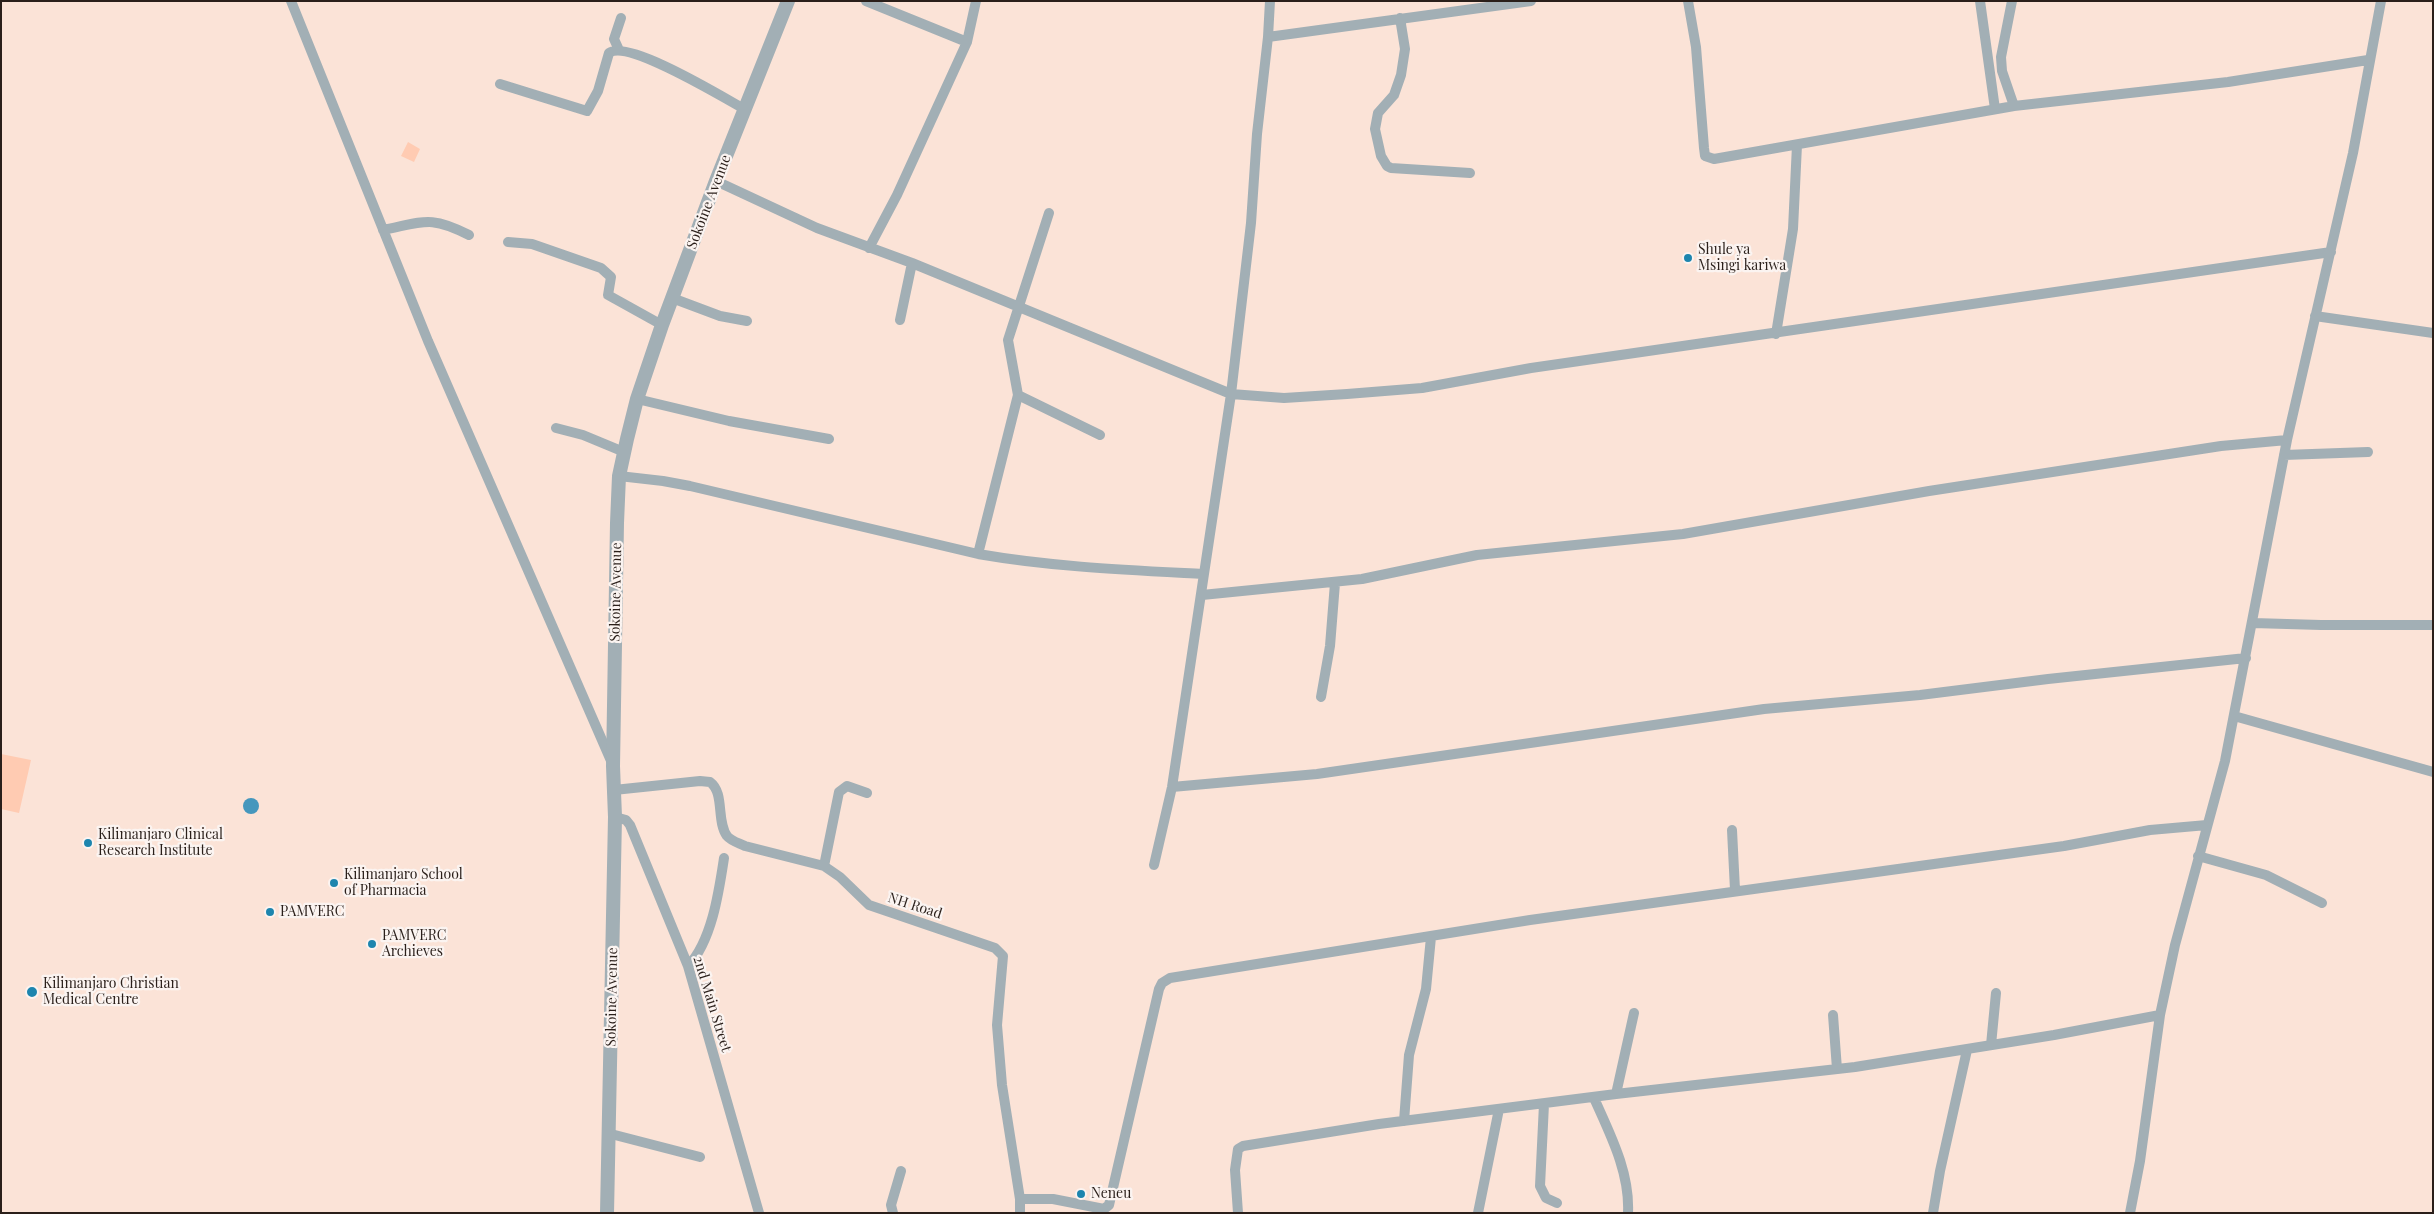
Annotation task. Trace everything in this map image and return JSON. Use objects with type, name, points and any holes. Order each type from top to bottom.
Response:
[{"type":"street","points":[[291,1],[428,341],[613,766]]},
{"type":"street","name":"Sokoine Avenue","points":[[608,1213],[615,817],[613,766],[619,476],[637,399],[662,325],[716,181],[788,1]]},
{"type":"street","points":[[866,1],[967,42]]},
{"type":"street","points":[[869,248],[897,195],[967,42],[976,1]]},
{"type":"street","points":[[1154,865],[1172,787],[1231,394],[1251,223],[1257,134],[1270,1]]},
{"type":"street","points":[[1268,36],[1531,1]]},
{"type":"street","points":[[1688,1],[1696,47],[1700,124],[1705,156],[1714,159],[2014,106],[2228,82],[2368,60]]},
{"type":"street","points":[[1980,1],[1995,109]]},
{"type":"street","points":[[2012,1],[2001,57],[2002,71],[2014,106]]},
{"type":"street","points":[[2130,1213],[2140,1161],[2160,1015],[2234,716],[2287,440],[2353,153],[2368,60],[2381,1]]},
{"type":"street","points":[[619,50],[614,39],[621,18]]},
{"type":"street","points":[[1400,18],[1405,48],[1401,75],[1394,95],[1378,113],[1375,129],[1382,156],[1387,166],[1391,168],[1470,173]]},
{"type":"street","points":[[500,84],[588,111],[598,91],[609,53],[619,50],[630,52],[672,69],[746,110]]},
{"type":"street","points":[[1776,334],[1793,229],[1797,145]]},
{"type":"street","points":[[716,181],[816,228],[912,263],[1231,394],[1284,398],[1422,388],[1531,368],[1776,334],[2101,284],[2331,252]]},
{"type":"street","points":[[978,554],[1018,395],[1008,340],[1049,213]]},
{"type":"street","points":[[383,230],[431,220],[449,224],[469,236]]},
{"type":"street","points":[[508,242],[532,244],[601,268],[611,277],[608,295],[662,325]]},
{"type":"street","points":[[900,320],[912,263]]},
{"type":"street","points":[[672,298],[720,316],[747,321]]},
{"type":"street","points":[[2314,316],[2433,334]]},
{"type":"street","points":[[1018,395],[1100,435]]},
{"type":"street","points":[[637,399],[719,419],[829,439]]},
{"type":"street","points":[[556,428],[583,435],[624,452]]},
{"type":"street","points":[[1202,595],[1335,583],[1477,555],[1683,534],[1958,486],[2221,446],[2287,440]]},
{"type":"street","points":[[2284,455],[2368,452]]},
{"type":"street","points":[[619,476],[690,486],[978,554],[1043,565],[1203,574]]},
{"type":"street","points":[[1321,697],[1330,646],[1335,583]]},
{"type":"street","points":[[2252,622],[2320,625],[2433,625]]},
{"type":"street","points":[[1172,787],[1317,774],[1755,710],[1910,696],[2246,658]]},
{"type":"street","points":[[2234,716],[2433,772]]},
{"type":"street","name":"NH Road","points":[[614,790],[700,781],[710,782],[716,789],[722,821],[727,835],[734,841],[745,846],[824,866],[840,877],[869,905],[995,948],[1003,956],[997,1025],[1002,1085],[1020,1199],[1020,1213]]},
{"type":"street","points":[[824,866],[839,792],[847,786],[867,793]]},
{"type":"street","name":"2nd Main Street","points":[[615,817],[626,820],[630,825],[688,966],[759,1213]]},
{"type":"street","points":[[1020,1199],[1053,1199],[1104,1209],[1109,1205],[1133,1096],[1162,983],[1170,978],[1185,974],[1530,920],[1735,890],[2064,846],[2150,830],[2207,825]]},
{"type":"street","points":[[1732,830],[1735,890]]},
{"type":"street","points":[[2198,856],[2266,875],[2322,903]]},
{"type":"street","points":[[688,966],[700,952],[704,941],[718,893],[724,858]]},
{"type":"street","points":[[1404,1121],[1409,1055],[1426,989],[1431,937]]},
{"type":"street","points":[[1991,1045],[1996,993]]},
{"type":"street","points":[[1616,1094],[1634,1013]]},
{"type":"street","points":[[1833,1015],[1837,1069]]},
{"type":"street","points":[[1238,1213],[1235,1170],[1238,1148],[1243,1146],[1404,1121],[1616,1094],[1837,1069],[1967,1050],[2160,1015]]},
{"type":"street","points":[[1934,1213],[1940,1171],[1967,1050]]},
{"type":"street","points":[[1594,1098],[1617,1151],[1628,1191],[1628,1213]]},
{"type":"street","points":[[1544,1104],[1540,1186],[1546,1198],[1557,1203]]},
{"type":"street","points":[[1478,1213],[1499,1109]]},
{"type":"street","points":[[610,1134],[700,1157]]},
{"type":"street","points":[[892,1213],[891,1205],[901,1171]]},
{"type":"shaded area","points":[[408,142],[420,149],[414,162],[401,156]]},
{"type":"shaded area","points":[[1,754],[31,760],[19,813],[1,809]]},
{"type":"water","points":[[248,798],[254,798],[259,803],[257,812],[248,814],[243,809],[243,803]]},
{"type":"place","name":"Shule ya Msingi kariwa","points":[[1688,258]]},
{"type":"place","name":"Kilimanjaro Clinical Research Institute","points":[[88,843]]},
{"type":"place","name":"Kilimanjaro School of Pharmacia","points":[[334,883]]},
{"type":"place","name":"PAMVERC","points":[[270,912]]},
{"type":"place","name":"PAMVERC Archieves","points":[[372,944]]},
{"type":"place","name":"Kilimanjaro Christian Medical Centre","points":[[32,992]]},
{"type":"place","name":"Neneu","points":[[1081,1194]]}]
